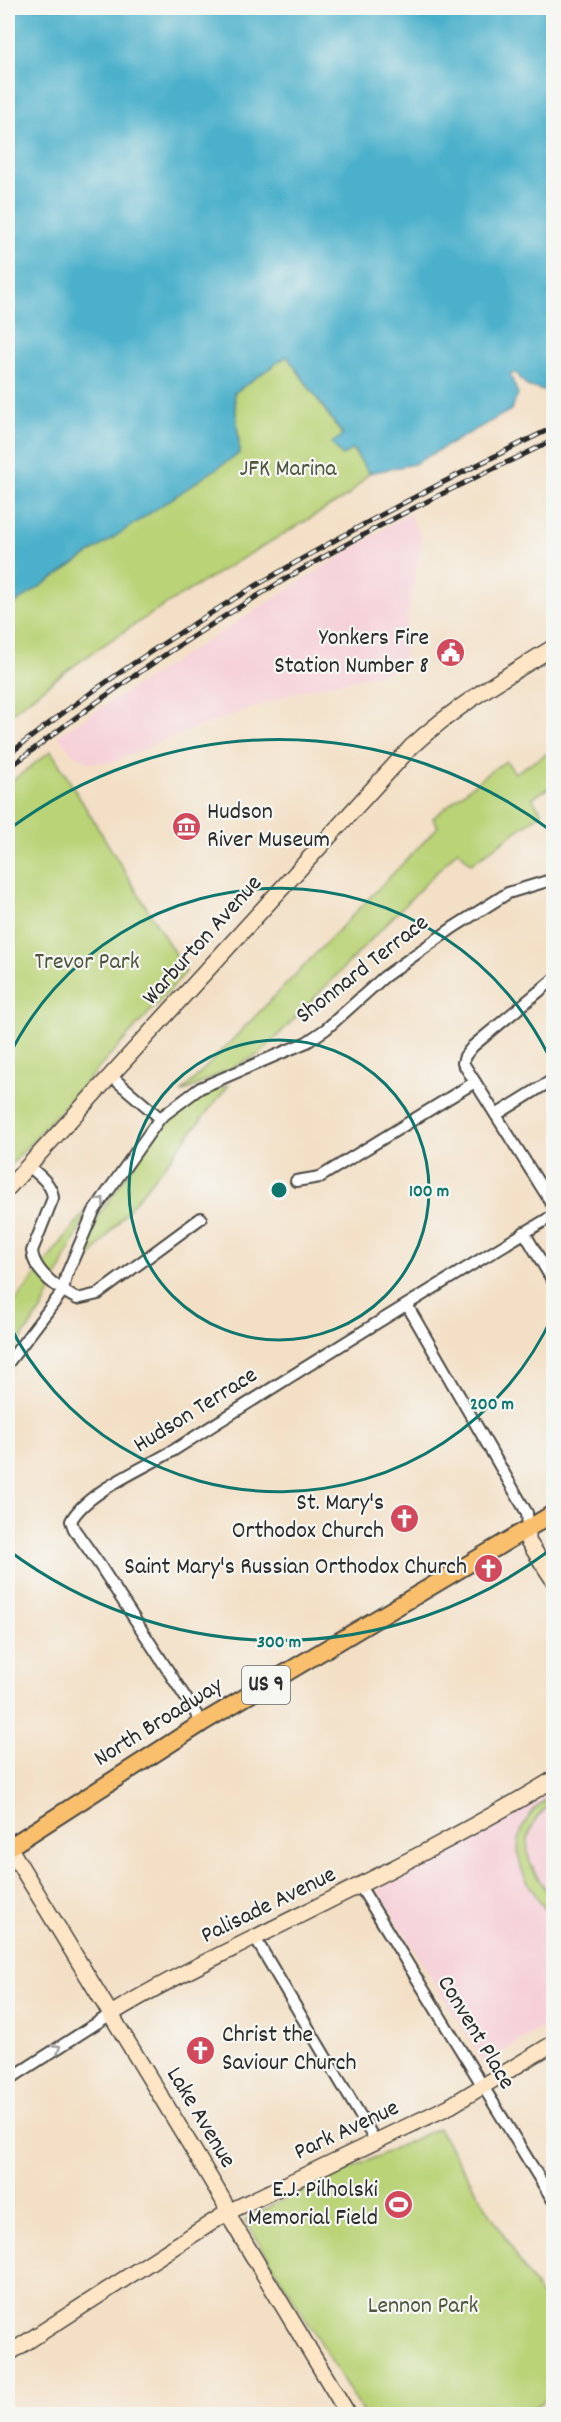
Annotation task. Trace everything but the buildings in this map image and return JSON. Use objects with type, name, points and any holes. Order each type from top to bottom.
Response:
[{"type":"main road","name":"North Broadway","points":[[8,1848],[202,1723],[554,1513]]},
{"type":"street","name":"Warburton Avenue","points":[[8,1188],[411,747],[477,693],[554,647]]},
{"type":"street","name":"Shonnard Terrace","points":[[63,1291],[66,1276],[94,1211],[160,1118],[200,1088],[307,1042],[326,1029],[384,977],[454,927],[508,893],[554,879]]},
{"type":"street","points":[[554,979],[473,1046],[465,1056],[463,1063],[554,1207]]},
{"type":"street","points":[[111,1076],[160,1118]]},
{"type":"street","points":[[496,1115],[554,1079]]},
{"type":"street","points":[[296,1181],[320,1177],[475,1082]]},
{"type":"street","points":[[28,1165],[47,1183],[53,1198],[32,1251],[33,1260],[38,1268],[63,1291],[77,1299],[98,1294],[201,1218]]},
{"type":"street","name":"Hudson Terrace","points":[[202,1723],[71,1521],[86,1501],[161,1458],[554,1215]]},
{"type":"street","points":[[524,1232],[554,1283]]},
{"type":"street","points":[[8,1363],[63,1291]]},
{"type":"street","points":[[408,1305],[527,1513],[528,1541],[554,1581]]},
{"type":"street","name":"Palisade Avenue","points":[[8,2080],[157,1987],[360,1886],[499,1813],[554,1779]]},
{"type":"street","name":"Lake Avenue","points":[[8,1848],[111,2014],[348,2415]]},
{"type":"street","name":"Convent Place","points":[[360,1886],[554,2202]]},
{"type":"street","points":[[255,1938],[376,2142]]},
{"type":"street","name":"Park Avenue","points":[[8,2354],[228,2212],[450,2106],[554,2043]]},
{"type":"shaded area","points":[[409,513],[422,540],[407,620],[403,668],[297,692],[187,731],[113,762],[91,763],[73,754],[58,735]]},
{"type":"shaded area","points":[[553,1791],[553,2021],[484,2063],[377,1889],[482,1835]]},
{"type":"green space","name":"JFK Marina","points":[[287,356],[369,473],[349,495],[131,627],[89,655],[8,716],[8,608],[240,453],[234,393]]},
{"type":"green space","points":[[553,750],[553,785],[532,798],[542,813],[471,864],[458,850],[260,1054],[181,1093],[438,827],[433,818],[506,761],[515,773]]},
{"type":"green space","name":"Trevor Park","points":[[51,751],[186,972],[8,1168],[8,784]]},
{"type":"green space","points":[[229,1085],[75,1276],[99,1215],[161,1125],[203,1091]]},
{"type":"green space","points":[[91,1204],[42,1309],[8,1358],[8,1311]]},
{"type":"green space","points":[[553,1795],[553,1803],[538,1816],[533,1825],[528,1842],[528,1852],[536,1875],[553,1903],[553,1922],[522,1870],[518,1847],[523,1826],[528,1817]]},
{"type":"green space","name":"Lennon Park","points":[[438,2128],[553,2316],[553,2396],[522,2414],[364,2414],[245,2220],[249,2216]]},
{"type":"water","points":[[8,8],[553,8],[553,393],[527,386],[516,373],[510,374],[518,394],[511,410],[414,464],[369,473],[353,449],[342,456],[332,443],[343,435],[287,356],[234,393],[240,453],[8,608]]},
{"type":"railway","points":[[8,755],[137,661],[272,576],[411,499],[554,427]]},
{"type":"railway","points":[[8,769],[50,736],[138,674],[274,586],[413,508],[554,440]]},
{"type":"place","name":"Yonkers Fire Station Number 8","points":[[450,653]]},
{"type":"place","name":"Hudson River Museum","points":[[186,827]]},
{"type":"place","name":"St. Mary's Orthodox Church","points":[[405,1518]]},
{"type":"place","name":"Saint Mary's Russian Orthodox Church","points":[[488,1568]]},
{"type":"place","name":"Christ the Saviour Church","points":[[201,2050]]},
{"type":"place","name":"E.J. Pilholski Memorial Field","points":[[399,2205]]}]
